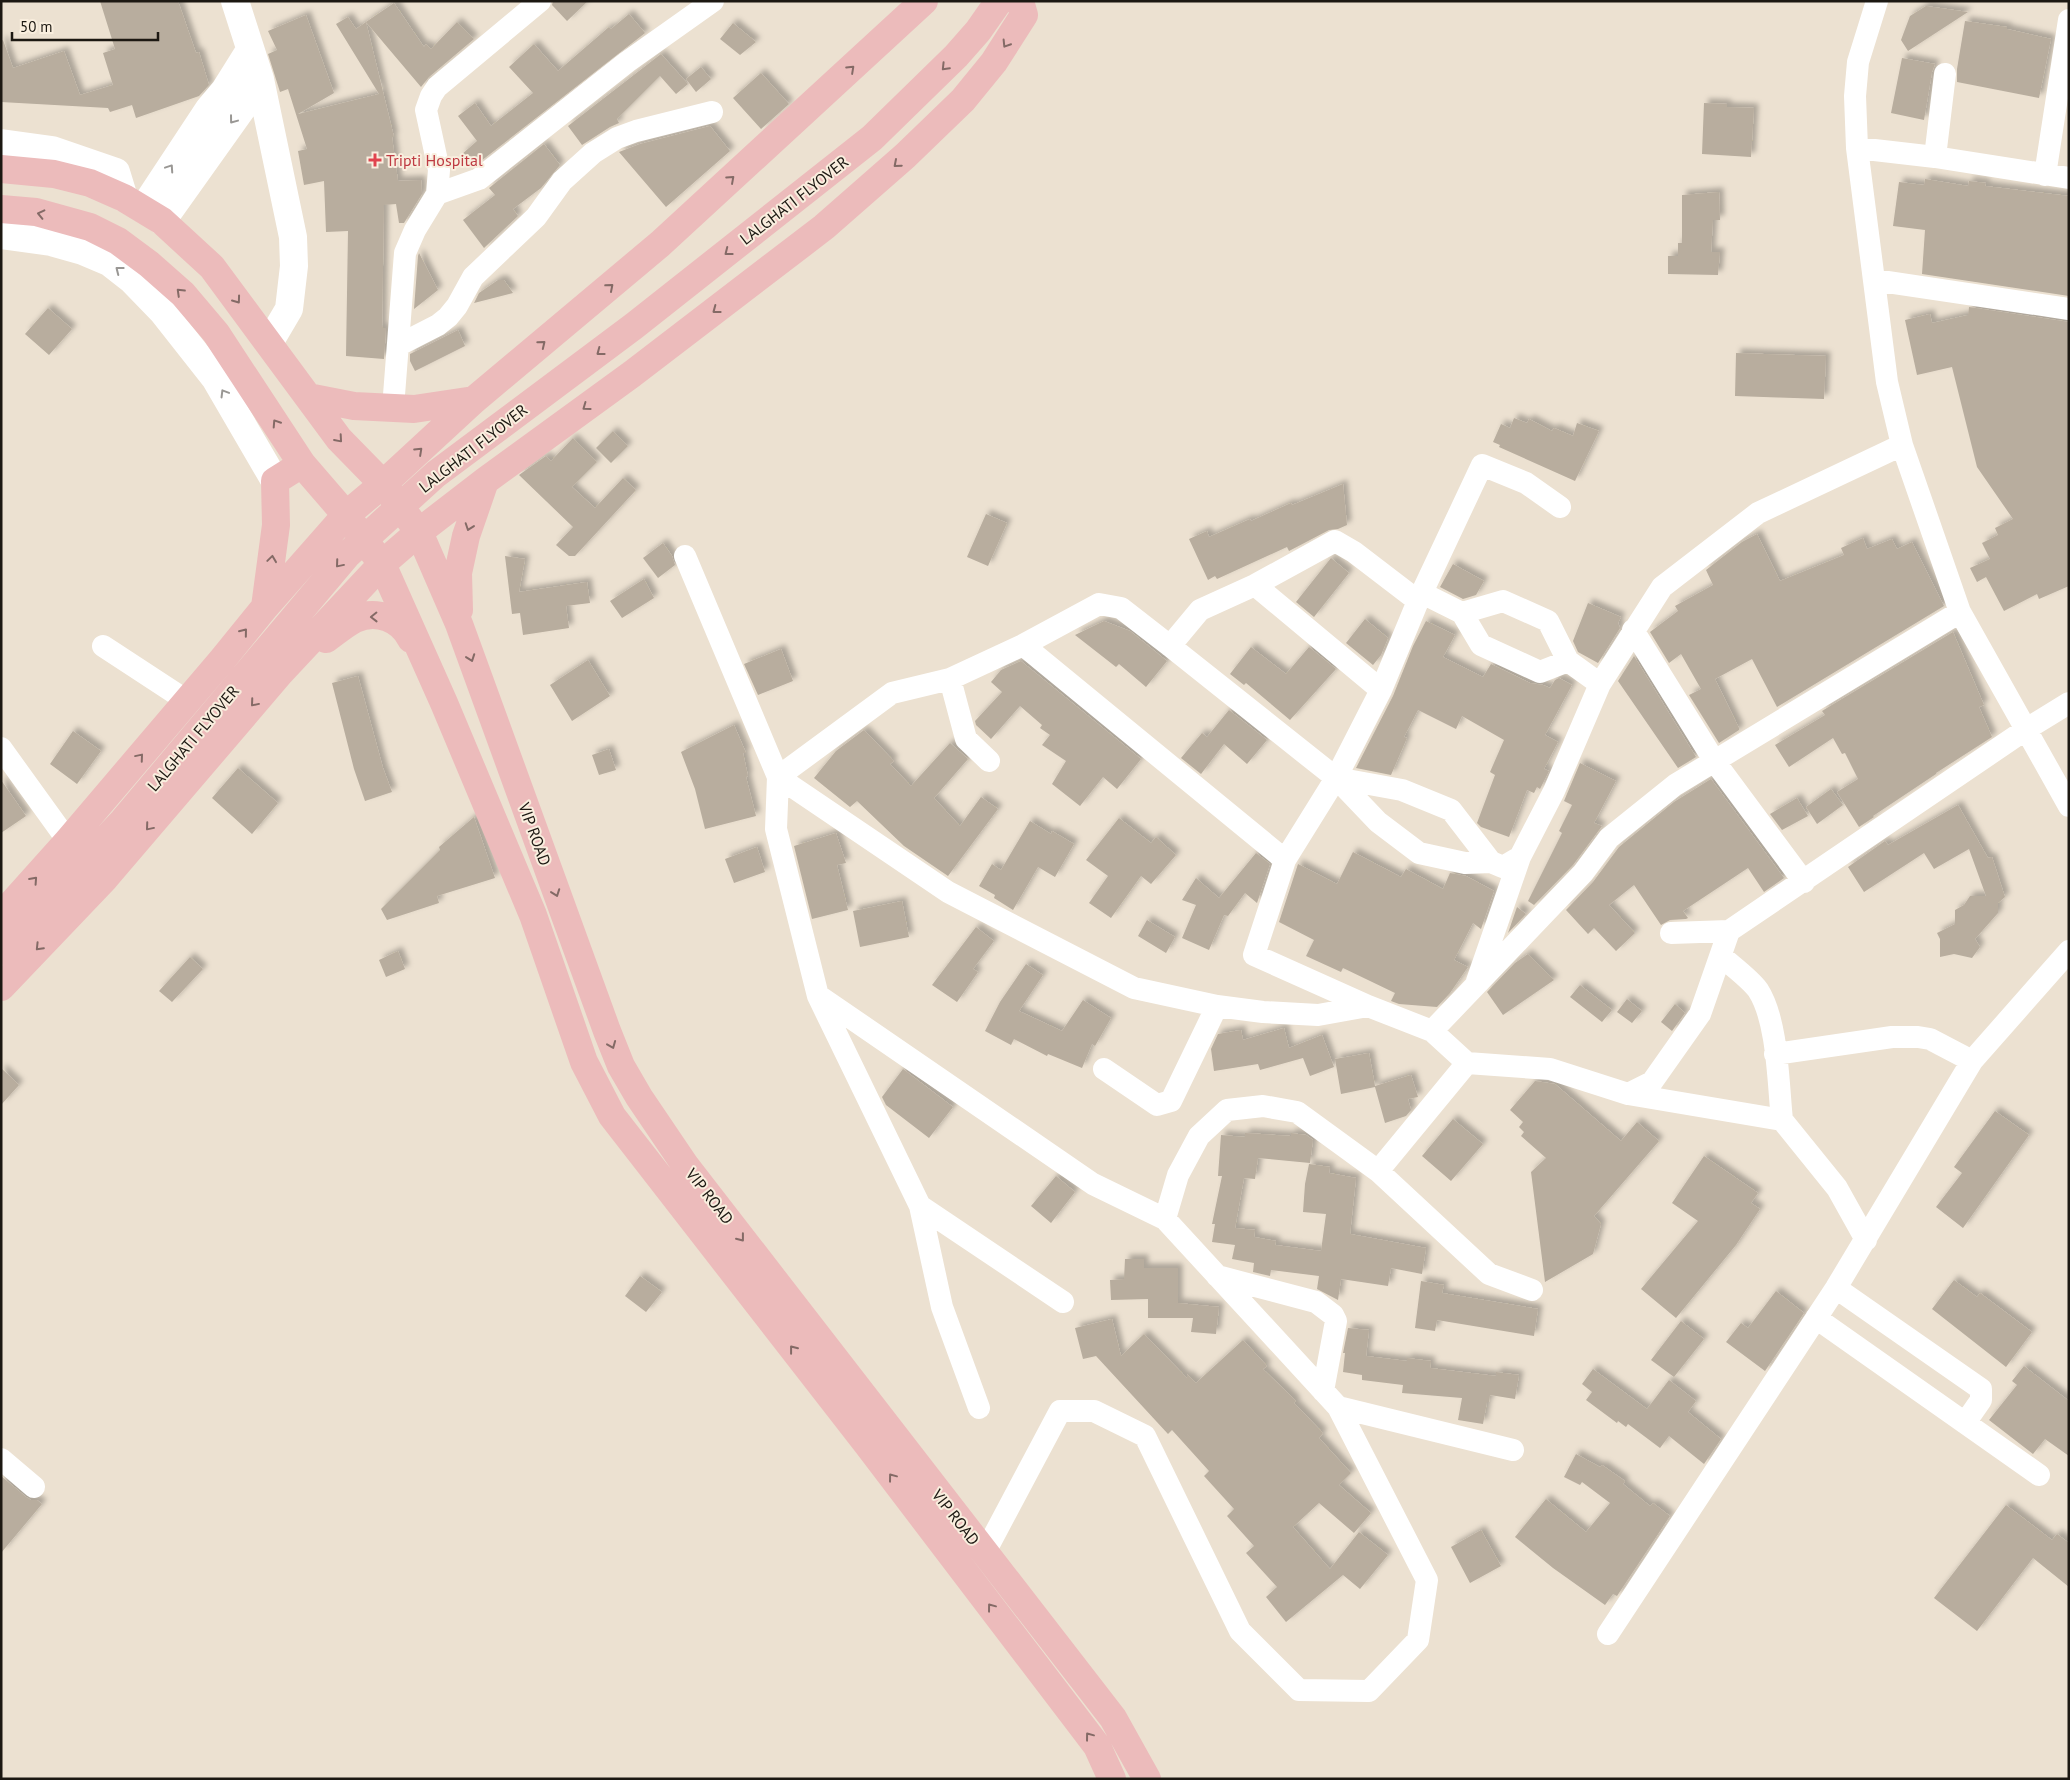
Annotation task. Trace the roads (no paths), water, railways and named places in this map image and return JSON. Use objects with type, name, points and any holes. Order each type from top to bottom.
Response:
[{"type":"main road","points":[[1,916],[68,841],[265,607],[346,515],[383,484],[474,400],[660,244],[924,1]]},
{"type":"main road","name":"LALGHATI FLYOVER","points":[[1,951],[123,821],[347,555],[436,474],[634,326],[872,138],[924,89],[978,31],[999,1]]},
{"type":"main road","points":[[1,986],[105,878],[280,674],[382,564],[419,532],[485,481],[632,374],[824,227],[905,156],[963,100],[994,62],[1024,15],[1020,1]]},
{"type":"main road","name":"VIP ROAD","points":[[1,169],[63,176],[90,183],[143,209],[212,267],[339,439],[383,484],[419,532],[459,624],[606,1031],[621,1066],[655,1122],[685,1165],[984,1554],[1113,1718],[1146,1779]]},
{"type":"main road","name":"VIP ROAD","points":[[1,209],[36,212],[90,227],[118,241],[149,264],[183,294],[216,333],[302,464],[346,515],[382,564],[444,703],[533,915],[584,1062],[612,1116],[873,1452],[1091,1738],[1097,1746],[1112,1779]]},
{"type":"main road","points":[[308,397],[354,406],[414,409],[474,400]]},
{"type":"main road","points":[[265,607],[276,525],[275,481],[302,464]]},
{"type":"main road","points":[[459,624],[458,573],[466,536],[485,481]]},
{"type":"main road","points":[[280,674],[356,619],[382,616],[395,621],[406,629],[444,703]]},
{"type":"street","points":[[235,1],[260,80],[294,237],[294,266],[289,309],[269,343]]},
{"type":"street","points":[[393,408],[405,253],[415,230],[437,194],[439,170],[426,110],[431,96],[437,88],[540,1]]},
{"type":"street","points":[[437,194],[479,180],[627,62],[713,1]]},
{"type":"street","points":[[1877,1],[1858,62],[1855,96],[1857,148],[1887,382],[1902,445],[1960,612],[2069,806]]},
{"type":"street","points":[[2045,175],[2069,20]]},
{"type":"street","points":[[143,209],[209,109],[226,90],[250,50]]},
{"type":"street","points":[[1935,158],[1945,74]]},
{"type":"street","points":[[143,209],[241,110],[260,80]]},
{"type":"street","points":[[399,344],[438,325],[448,317],[457,306],[473,277],[536,217],[562,181],[593,153],[617,138],[636,131],[712,112]]},
{"type":"street","points":[[1,143],[52,150],[116,172],[143,209]]},
{"type":"street","points":[[1857,148],[2069,178]]},
{"type":"street","points":[[1,235],[51,242],[83,251],[110,262],[132,280],[163,312],[215,378],[275,481]]},
{"type":"street","points":[[1874,280],[2069,309]]},
{"type":"street","points":[[1474,988],[1520,857],[1554,791],[1600,684],[1662,587],[1758,513],[1902,445]]},
{"type":"street","points":[[1560,507],[1526,483],[1482,465],[1420,597],[1381,690],[1336,778],[1285,860],[1254,954],[1368,1006],[1432,1031],[1467,1063],[1550,1069],[1628,1094],[1782,1120]]},
{"type":"street","points":[[1170,646],[1200,610],[1255,585],[1334,541],[1354,552],[1420,597],[1462,613],[1503,601],[1548,621],[1568,660],[1600,684]]},
{"type":"street","points":[[684,556],[778,777],[776,829],[818,996],[920,1206],[942,1307],[979,1408]]},
{"type":"street","points":[[1255,585],[1381,690]]},
{"type":"street","points":[[778,777],[892,693],[918,685],[950,679],[1023,645],[1099,604],[1121,608],[1170,646],[1336,778],[1378,822],[1419,853],[1465,863],[1491,862],[1504,867],[1520,857]]},
{"type":"street","points":[[1432,1031],[1583,873],[1609,838],[1675,785],[1960,612]]},
{"type":"street","points":[[1462,613],[1481,645],[1540,672],[1568,660]]},
{"type":"street","points":[[1633,630],[1715,762],[1804,882]]},
{"type":"street","points":[[1023,645],[1285,860]]},
{"type":"street","points":[[102,646],[187,701]]},
{"type":"street","points":[[950,679],[966,739],[989,761]]},
{"type":"street","points":[[1671,933],[1730,932],[2025,730],[2069,703]]},
{"type":"street","points":[[1,748],[68,841]]},
{"type":"street","points":[[778,777],[948,892],[1134,988],[1217,1006],[1318,1016],[1368,1006]]},
{"type":"street","points":[[1336,778],[1402,790],[1451,810],[1491,862]]},
{"type":"street","points":[[1628,1094],[1652,1082],[1700,1014],[1730,932]]},
{"type":"street","points":[[1608,1634],[1836,1288],[1972,1061],[2069,951]]},
{"type":"street","points":[[1721,956],[1757,990],[1766,1008],[1772,1029],[1782,1120],[1837,1188],[1866,1240]]},
{"type":"street","points":[[818,996],[1093,1184],[1164,1219],[1331,1399],[1427,1580],[1418,1640],[1369,1690],[1300,1690],[1240,1630],[1145,1436],[1094,1411],[1060,1411],[984,1554]]},
{"type":"street","points":[[1104,1069],[1157,1105],[1172,1101],[1217,1006]]},
{"type":"street","points":[[1775,1054],[1892,1037],[1918,1037],[1930,1039],[1972,1061]]},
{"type":"street","points":[[1378,1171],[1467,1063]]},
{"type":"street","points":[[1164,1219],[1178,1175],[1199,1136],[1227,1110],[1263,1106],[1297,1112],[1378,1171],[1489,1274],[1532,1290]]},
{"type":"street","points":[[920,1206],[1063,1302]]},
{"type":"street","points":[[1217,1276],[1316,1302],[1333,1314],[1336,1321],[1331,1399]]},
{"type":"street","points":[[1836,1288],[1981,1390],[1982,1400],[1965,1423]]},
{"type":"street","points":[[1816,1318],[2039,1475]]},
{"type":"street","points":[[1331,1399],[1514,1450]]},
{"type":"street","points":[[1,1459],[34,1487]]},
{"type":"place","name":"Tripti Hospital","points":[[375,160]]}]
